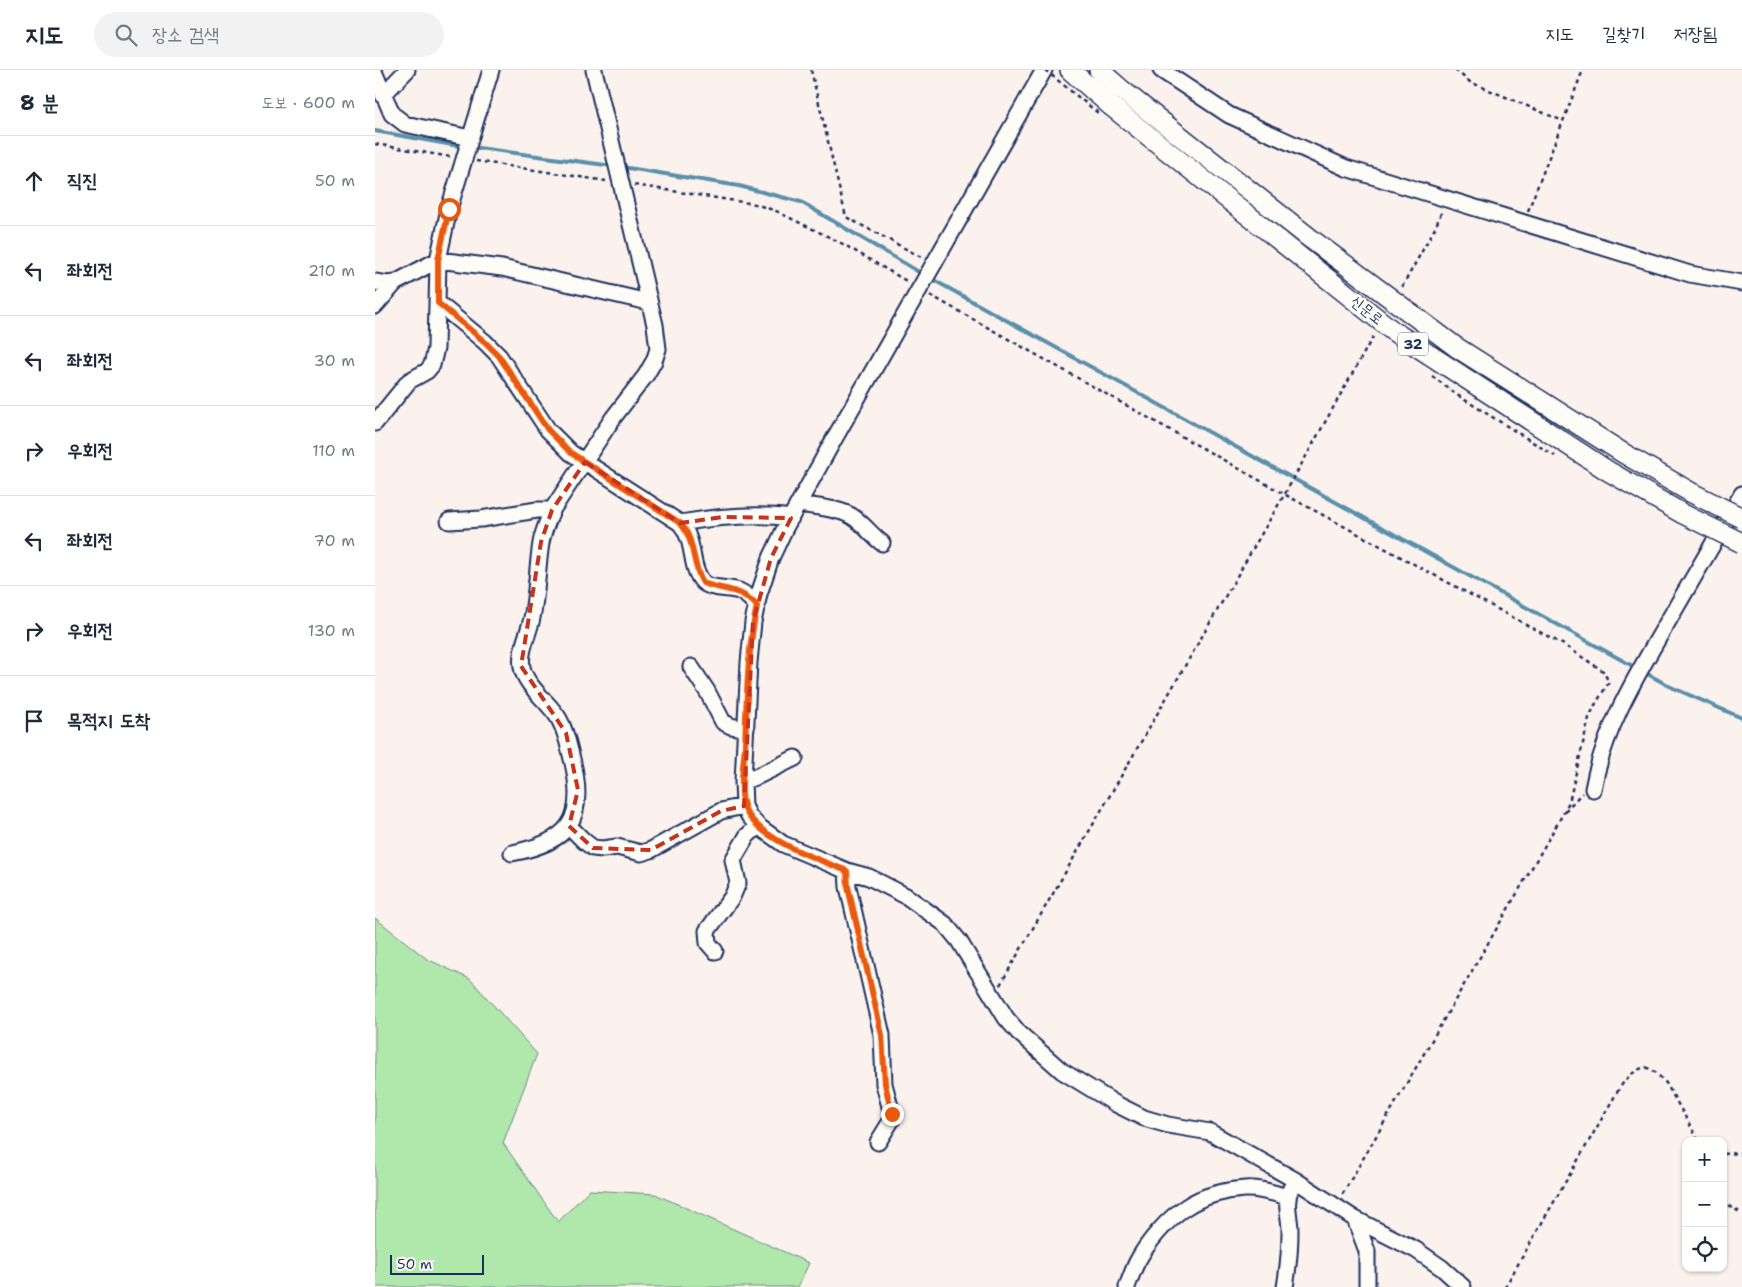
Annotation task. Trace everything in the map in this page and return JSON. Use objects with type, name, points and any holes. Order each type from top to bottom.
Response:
[{"type":"main road","name":"신문로","points":[[1070,70],[1111,106],[1393,331],[1608,471],[1683,514],[1742,543]]},
{"type":"main road","name":"신문로","points":[[1099,70],[1123,91],[1311,238],[1456,346],[1623,453],[1692,493],[1742,518]]},
{"type":"street","points":[[383,95],[407,70]]},
{"type":"street","points":[[375,423],[403,386],[427,371],[432,365],[436,348],[438,260],[449,209],[491,70]]},
{"type":"street","points":[[513,853],[533,849],[560,836],[569,826],[577,807],[577,790],[566,733],[559,719],[533,687],[521,666],[532,619],[541,542],[552,510],[613,418],[646,374],[654,361],[658,349],[658,339],[594,70]]},
{"type":"street","points":[[1044,70],[791,518],[771,558],[753,622],[745,729],[744,806],[749,816],[758,826],[783,844],[847,871],[869,877],[906,896],[945,924],[959,941],[1006,1018],[1062,1071],[1116,1104],[1144,1118],[1168,1125],[1210,1132],[1295,1180],[1355,1219],[1416,1250],[1442,1268],[1463,1287]]},
{"type":"street","points":[[1161,70],[1229,115],[1289,144],[1346,168],[1690,274],[1742,283]]},
{"type":"street","points":[[375,74],[392,114],[405,124],[470,138]]},
{"type":"street","points":[[375,282],[395,283],[438,260],[502,268],[648,302]]},
{"type":"street","points":[[375,306],[395,283]]},
{"type":"street","points":[[438,303],[495,352],[510,371],[548,430],[571,453],[680,523],[691,540],[697,574],[703,583],[740,592],[750,598],[757,606]]},
{"type":"street","points":[[1594,784],[1597,765],[1607,736],[1625,699],[1742,494]]},
{"type":"street","points":[[799,504],[844,512],[882,543]]},
{"type":"street","points":[[449,522],[537,510],[552,510]]},
{"type":"street","points":[[680,523],[723,517],[779,516],[791,518]]},
{"type":"street","points":[[691,667],[707,691],[723,722],[745,729]]},
{"type":"street","points":[[743,781],[756,777],[795,758]]},
{"type":"street","points":[[569,826],[583,841],[593,848],[617,847],[641,852],[651,850],[721,810],[744,806]]},
{"type":"street","points":[[715,952],[708,943],[707,931],[732,897],[738,882],[733,860],[747,836],[758,826]]},
{"type":"street","points":[[847,871],[848,887],[882,1035],[885,1084],[892,1114],[891,1121],[877,1142]]},
{"type":"street","points":[[1285,1287],[1290,1230],[1287,1197],[1295,1180]]},
{"type":"street","points":[[1127,1287],[1136,1264],[1145,1249],[1175,1216],[1186,1207],[1203,1198],[1246,1189],[1268,1191],[1287,1197]]},
{"type":"street","points":[[1355,1219],[1367,1251],[1367,1287]]},
{"type":"path","points":[[811,70],[846,217],[933,267]]},
{"type":"path","points":[[1455,70],[1470,82],[1563,121]]},
{"type":"path","points":[[1523,223],[1583,70]]},
{"type":"path","points":[[375,144],[755,204],[776,211],[921,286],[1284,494],[1563,646],[1603,671],[1609,682],[1589,718],[1569,802],[1335,1207]]},
{"type":"path","points":[[993,997],[1303,462]]},
{"type":"path","points":[[1563,814],[1594,784]]},
{"type":"path","points":[[1505,1287],[1611,1101],[1633,1073],[1646,1067],[1655,1072],[1665,1083],[1697,1137]]},
{"type":"path","points":[[1727,1154],[1742,1153]]},
{"type":"path","points":[[1727,1204],[1742,1213]]},
{"type":"highlighted area","points":[[585,462],[680,523],[723,517],[791,518],[771,558],[753,622],[744,806],[721,811],[651,850],[593,848],[569,826],[578,790],[566,733],[521,666],[541,542],[552,510]]},
{"type":"green space","points":[[375,918],[427,959],[470,979],[537,1054],[503,1143],[558,1222],[589,1190],[655,1194],[809,1263],[798,1287],[375,1287]]},
{"type":"waterway","points":[[375,131],[464,147]]},
{"type":"waterway","points":[[471,147],[613,166]]},
{"type":"waterway","points":[[622,167],[739,186],[801,202],[924,275]]},
{"type":"waterway","points":[[930,278],[1638,669]]},
{"type":"waterway","points":[[1644,672],[1671,687],[1742,718]]},
{"type":"route","points":[[449,209],[438,260],[438,303],[499,356],[548,430],[571,453],[680,523],[691,540],[697,574],[703,583],[740,592],[750,598],[757,606],[753,622],[749,662],[743,781],[744,806],[749,816],[758,826],[783,844],[847,871],[848,887],[882,1035],[885,1084],[892,1114]]}]
